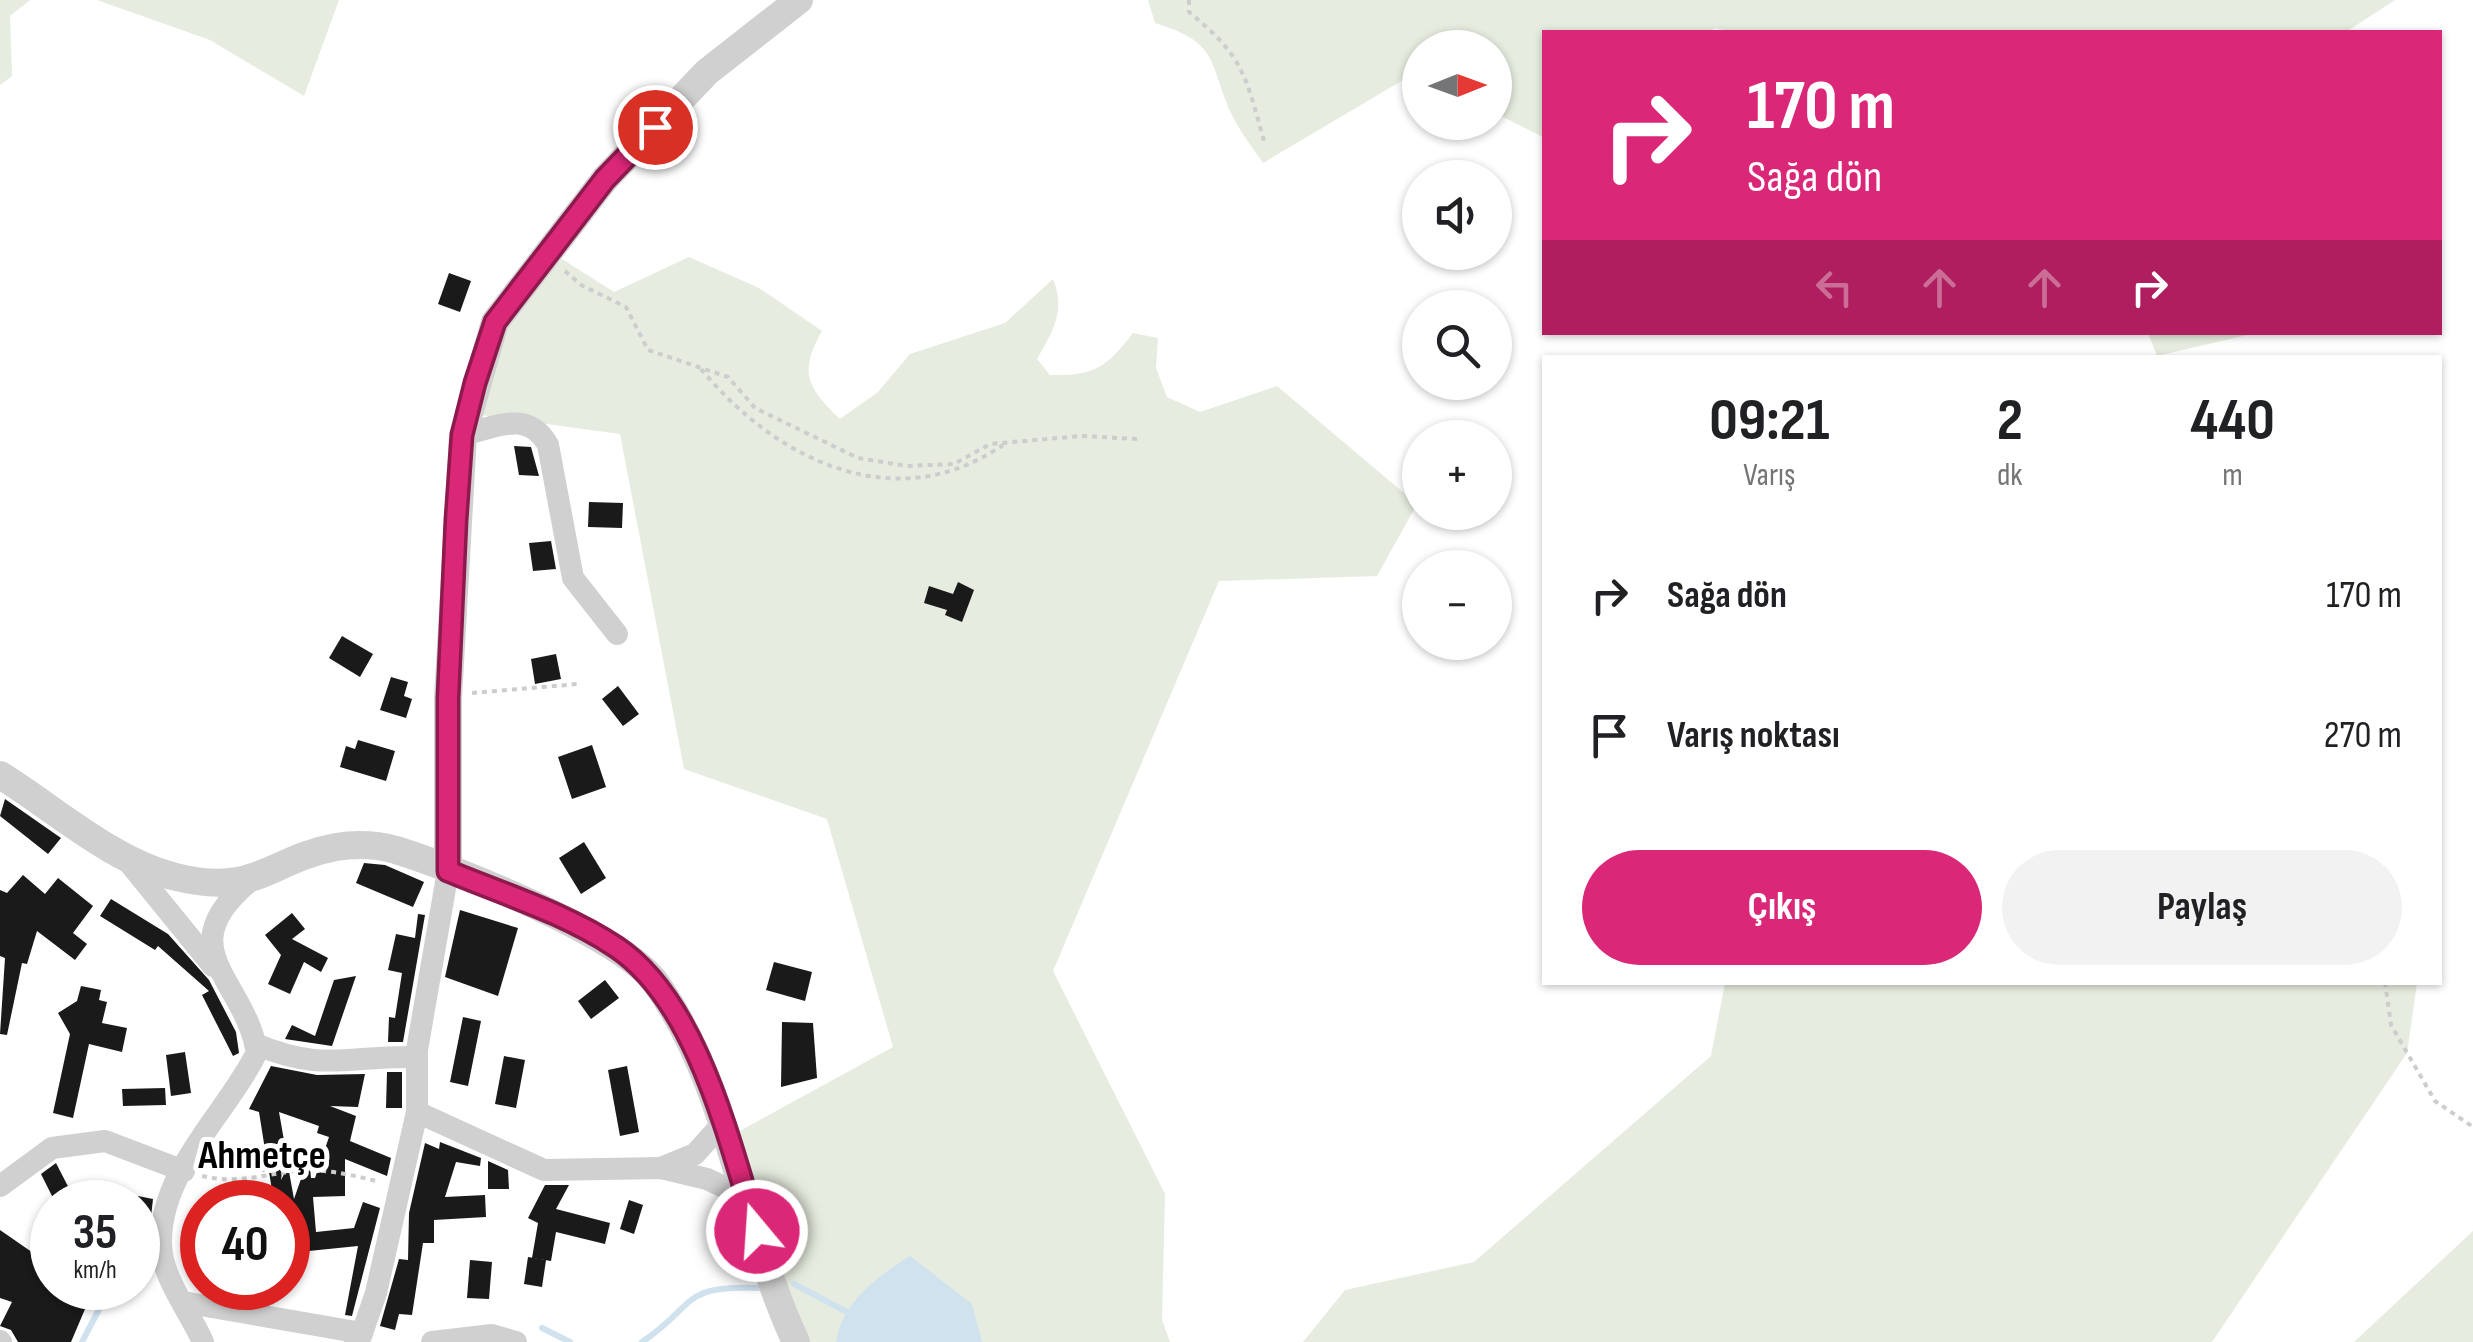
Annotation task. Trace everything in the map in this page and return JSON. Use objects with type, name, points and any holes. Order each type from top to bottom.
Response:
[{"type":"street","points":[[221,1310],[360,1339],[417,1112],[417,1057],[448,871],[448,698],[462,435],[495,322],[605,179],[707,72],[799,0]]},
{"type":"street","points":[[462,435],[522,420],[539,428],[548,445],[573,578],[617,634]]},
{"type":"street","points":[[0,775],[120,853],[175,877],[224,883],[251,880],[320,852],[353,846],[395,850],[580,926],[639,965],[679,1018],[721,1125],[796,1342]]},
{"type":"street","points":[[120,853],[226,983]]},
{"type":"street","points":[[180,1294],[160,1244],[167,1208],[202,1130],[249,1069],[257,1052],[212,954],[212,928],[251,880]]},
{"type":"street","points":[[256,1044],[294,1060],[335,1064],[374,1056],[417,1057]]},
{"type":"street","points":[[417,1112],[544,1170],[661,1168],[707,1179],[747,1198]]},
{"type":"street","points":[[661,1168],[695,1154],[721,1125]]},
{"type":"street","points":[[0,1186],[52,1148],[105,1141],[184,1171]]},
{"type":"street","points":[[187,1310],[203,1342]]},
{"type":"street","points":[[432,1342],[492,1335],[516,1342]]},
{"type":"path","points":[[1189,0],[1189,12],[1226,43],[1246,78],[1264,141]]},
{"type":"path","points":[[547,255],[581,285],[626,306],[648,350],[728,377],[754,408],[858,458],[907,466],[954,464],[990,444],[1081,436],[1138,439]]},
{"type":"path","points":[[698,366],[724,397],[822,466],[915,480],[964,467],[1005,443]]},
{"type":"path","points":[[448,698],[492,689],[578,684]]},
{"type":"path","points":[[2385,985],[2391,1026],[2435,1101],[2473,1128]]},
{"type":"path","points":[[184,1171],[249,1181],[295,1171],[336,1171],[399,1187]]},
{"type":"shaded area","points":[[0,0],[30,0],[10,16],[12,76],[0,85]]},
{"type":"shaded area","points":[[97,0],[339,0],[304,96],[210,40]]},
{"type":"shaded area","points":[[1148,0],[2395,0],[2349,30],[1542,30],[1542,136],[1512,122],[1512,30],[1402,30],[1402,81],[1263,163],[1232,115],[1209,57],[1192,38],[1155,23]]},
{"type":"shaded area","points":[[689,257],[759,288],[822,331],[810,358],[810,379],[820,398],[840,419],[878,392],[910,354],[1005,323],[1053,279],[1058,311],[1053,330],[1037,359],[1050,375],[1078,374],[1098,368],[1133,333],[1158,338],[1156,368],[1167,397],[1200,412],[1277,386],[1402,491],[1403,530],[1377,576],[1219,581],[1053,971],[1165,1194],[1162,1320],[1170,1342],[804,1342],[738,1132],[893,1047],[827,819],[684,769],[620,434],[473,414],[499,322],[562,259],[614,292]]},
{"type":"shaded area","points":[[2149,335],[2247,335],[2161,355],[2157,355]]},
{"type":"shaded area","points":[[1724,985],[2417,985],[2407,1053],[2212,1342],[1303,1342],[1345,1290],[1474,1262],[1711,1056]]},
{"type":"shaded area","points":[[2473,1231],[2473,1342],[2354,1342]]},
{"type":"water","points":[[910,1256],[972,1304],[982,1342],[836,1342],[854,1302]]},
{"type":"building","points":[[449,273],[471,281],[460,312],[438,304]]},
{"type":"building","points":[[514,446],[531,447],[539,476],[519,475]]},
{"type":"building","points":[[589,502],[623,503],[622,528],[588,527]]},
{"type":"building","points":[[551,541],[556,569],[533,571],[529,543]]},
{"type":"building","points":[[958,582],[974,590],[962,622],[945,615],[947,610],[924,603],[929,586],[953,594]]},
{"type":"building","points":[[342,636],[373,654],[360,677],[329,658]]},
{"type":"building","points":[[556,654],[561,679],[535,684],[531,659]]},
{"type":"building","points":[[391,677],[408,682],[404,696],[412,699],[406,718],[380,710]]},
{"type":"building","points":[[618,686],[639,714],[623,726],[602,699]]},
{"type":"building","points":[[358,740],[395,751],[386,781],[340,767],[346,746],[355,749]]},
{"type":"building","points":[[592,745],[606,787],[572,799],[558,757]]},
{"type":"building","points":[[5,799],[61,838],[48,854],[0,816]]},
{"type":"building","points":[[584,842],[606,878],[581,894],[559,858]]},
{"type":"building","points":[[364,863],[385,865],[424,882],[413,907],[356,883]]},
{"type":"building","points":[[23,875],[45,894],[58,878],[93,906],[73,933],[87,944],[75,960],[37,931],[27,964],[22,963],[7,1035],[0,1034],[5,958],[0,956],[0,890],[7,893]]},
{"type":"building","points":[[111,899],[168,934],[209,980],[236,1032],[239,1053],[233,1056],[202,995],[209,991],[158,946],[155,950],[100,916]]},
{"type":"building","points":[[460,910],[518,928],[498,996],[445,977]]},
{"type":"building","points":[[292,913],[305,929],[292,939],[328,958],[321,972],[304,962],[290,994],[268,984],[281,955],[265,935]]},
{"type":"building","points":[[418,914],[425,915],[403,1042],[388,1042],[389,1017],[395,1018],[402,973],[388,970],[396,934],[415,938]]},
{"type":"building","points":[[774,962],[812,972],[805,1001],[766,990]]},
{"type":"building","points":[[356,976],[332,1046],[285,1039],[292,1025],[315,1036],[334,980]]},
{"type":"building","points":[[605,980],[619,998],[591,1019],[578,1001]]},
{"type":"building","points":[[81,986],[101,990],[99,1000],[107,1002],[102,1023],[127,1028],[122,1052],[89,1044],[73,1118],[53,1113],[70,1034],[58,1013],[77,1001]]},
{"type":"building","points":[[463,1017],[481,1021],[468,1086],[450,1082]]},
{"type":"building","points":[[782,1022],[813,1023],[817,1078],[781,1087]]},
{"type":"building","points":[[185,1052],[191,1093],[171,1096],[166,1055]]},
{"type":"building","points":[[504,1056],[525,1060],[516,1108],[495,1104]]},
{"type":"building","points":[[271,1066],[317,1075],[365,1074],[358,1107],[330,1106],[356,1116],[350,1141],[391,1158],[387,1176],[345,1159],[345,1196],[313,1197],[316,1232],[354,1228],[363,1202],[380,1208],[352,1316],[345,1315],[358,1246],[310,1251],[310,1180],[301,1180],[309,1156],[311,1178],[315,1178],[329,1137],[317,1133],[319,1126],[279,1112],[285,1146],[281,1180],[270,1180],[269,1172],[247,1171],[248,1155],[266,1156],[259,1112],[249,1109]]},
{"type":"building","points":[[627,1066],[639,1132],[620,1136],[608,1070]]},
{"type":"building","points":[[387,1072],[402,1072],[402,1108],[386,1108]]},
{"type":"building","points":[[165,1088],[166,1105],[123,1106],[122,1089]]},
{"type":"building","points":[[440,1142],[481,1158],[480,1166],[456,1162],[445,1197],[485,1195],[486,1217],[434,1220],[434,1243],[423,1243],[412,1315],[399,1314],[395,1330],[380,1326],[399,1259],[408,1260],[409,1213],[425,1143],[439,1149]]},
{"type":"building","points":[[488,1161],[508,1170],[509,1189],[488,1189]]},
{"type":"building","points":[[56,1163],[65,1180],[44,1180],[41,1174]]},
{"type":"building","points":[[288,1166],[291,1180],[281,1180]]},
{"type":"building","points":[[545,1185],[569,1185],[556,1209],[610,1223],[605,1244],[556,1232],[551,1261],[532,1258],[538,1223],[528,1218]]},
{"type":"building","points":[[629,1200],[643,1205],[634,1234],[620,1229]]},
{"type":"building","points":[[0,1230],[30,1251],[30,1310],[85,1310],[71,1342],[18,1342],[11,1330],[0,1326],[12,1302],[0,1298]]},
{"type":"building","points":[[528,1257],[546,1260],[542,1287],[524,1284]]},
{"type":"building","points":[[470,1260],[492,1262],[489,1299],[467,1298]]},
{"type":"waterway","points":[[794,1284],[847,1312]]},
{"type":"waterway","points":[[642,1342],[701,1294],[758,1288]]},
{"type":"waterway","points":[[82,1342],[99,1310]]},
{"type":"waterway","points":[[542,1328],[570,1342]]},
{"type":"district","name":"Ahmetçe","points":[[262,1154]]},
{"type":"route","points":[[655,127],[605,179],[495,322],[475,383],[462,435],[456,520],[448,698],[448,871],[580,926],[618,948],[654,979],[690,1042],[757,1231]]}]
